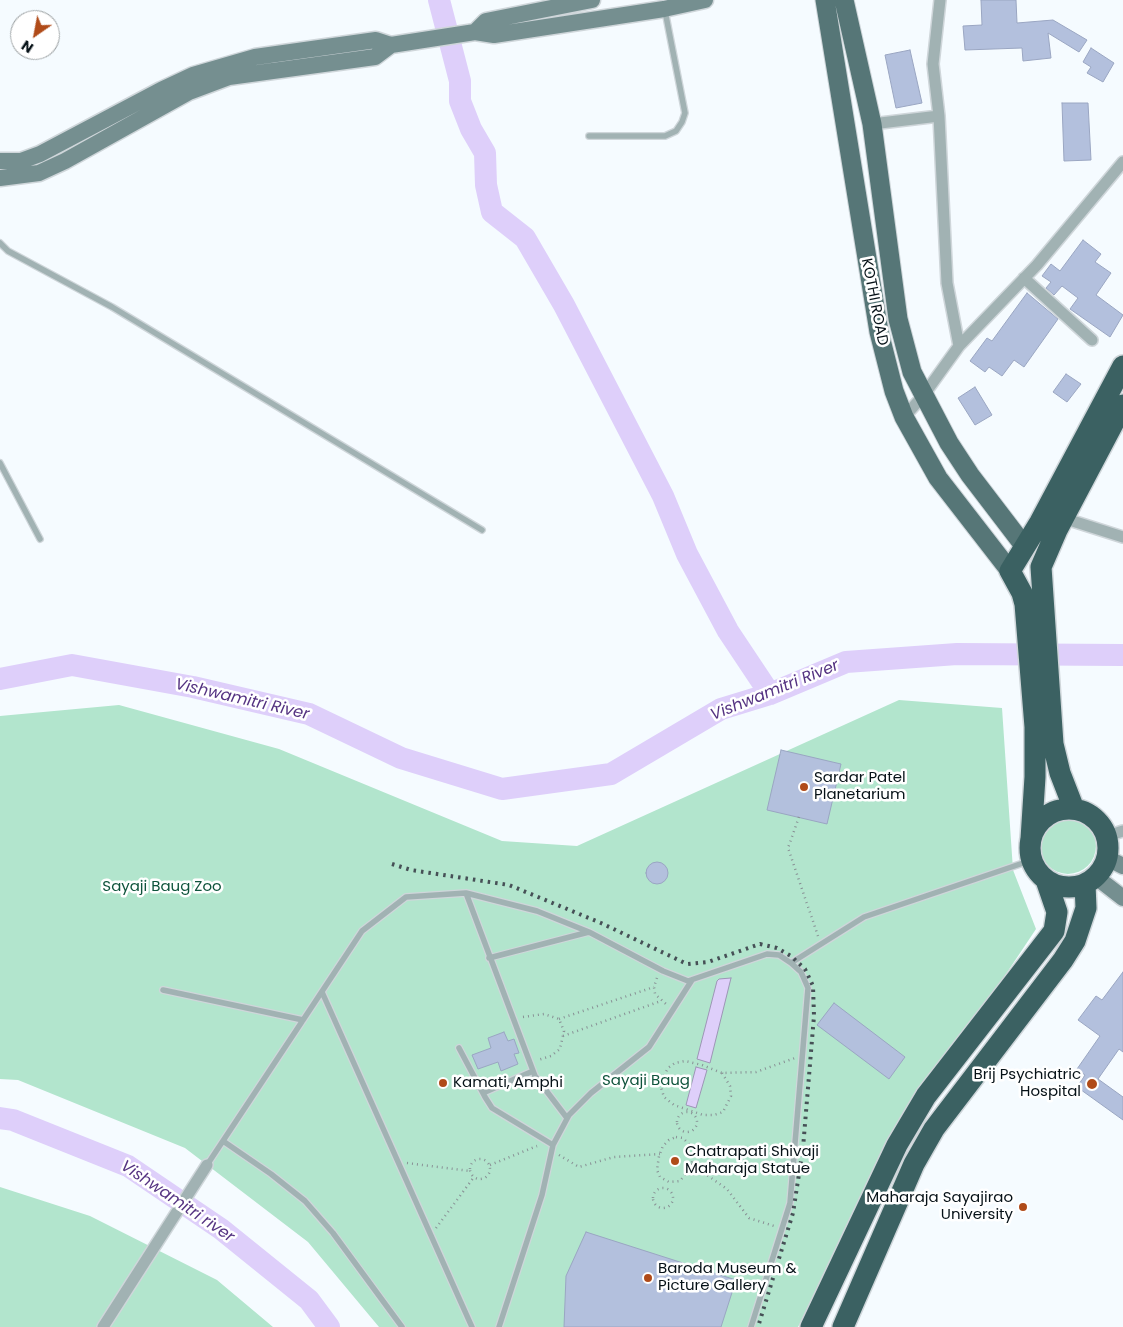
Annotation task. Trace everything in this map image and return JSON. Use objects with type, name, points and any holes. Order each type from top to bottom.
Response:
[{"type":"highway","points":[[1029,600],[1010,572],[1123,366]]},
{"type":"highway","points":[[1031,839],[1042,819],[1063,809],[1074,809],[1095,818],[1115,834],[1115,862],[1090,880],[1072,887],[1058,886],[1046,880],[1032,860],[1031,839],[1035,777],[1043,726],[1029,600],[1041,567],[1064,518],[1122,412]]},
{"type":"highway","points":[[1025,547],[1041,567]]},
{"type":"highway","points":[[1043,726],[1053,744],[1060,773],[1074,809]]},
{"type":"highway","points":[[811,1327],[897,1145],[926,1096],[1054,932],[1057,912],[1046,880]]},
{"type":"highway","points":[[843,1327],[896,1204],[934,1129],[1063,960],[1075,941],[1086,908],[1090,880]]},
{"type":"main road","name":"KOTHI ROAD","points":[[825,0],[879,332],[894,391],[904,417],[938,478],[1010,572]]},
{"type":"main road","name":"KOTHI ROAD","points":[[844,0],[872,124],[898,319],[912,372],[948,443],[1025,547]]},
{"type":"street","points":[[476,32],[486,21],[592,0]]},
{"type":"street","points":[[0,161],[20,161],[30,158],[193,76],[255,57],[376,40],[391,45],[476,32],[494,35],[664,9],[705,0]]},
{"type":"street","points":[[940,0],[934,64],[939,116],[947,283],[959,346]]},
{"type":"street","points":[[0,178],[34,174],[65,161],[189,92],[229,77],[376,57],[391,45]]},
{"type":"street","points":[[114,115],[120,132]]},
{"type":"street","points":[[872,124],[939,116]]},
{"type":"street","points":[[30,158],[34,174]]},
{"type":"street","points":[[904,417],[923,396],[959,346],[1024,278],[1123,162]]},
{"type":"street","points":[[1024,278],[1092,340]]},
{"type":"street","points":[[1064,518],[1123,537]]},
{"type":"street","points":[[1090,880],[1123,898]]},
{"type":"street","points":[[103,1327],[207,1165]]},
{"type":"lane","points":[[589,136],[664,136],[676,131],[682,122],[685,113],[664,9]]},
{"type":"lane","points":[[0,243],[8,251],[112,307],[482,530]]},
{"type":"lane","points":[[0,463],[40,539]]},
{"type":"lane","points":[[791,963],[864,916],[1032,860]]},
{"type":"lane","points":[[466,893],[533,1071],[568,1118]]},
{"type":"lane","points":[[207,1165],[362,931],[406,898],[466,893],[537,911],[589,932],[663,971],[688,981],[767,954],[778,955],[801,972],[808,988],[790,1203],[751,1327]]},
{"type":"lane","points":[[489,958],[589,932]]},
{"type":"lane","points":[[499,1327],[542,1194],[551,1146],[568,1118],[591,1093],[648,1047],[692,980]]},
{"type":"lane","points":[[163,990],[303,1020]]},
{"type":"lane","points":[[322,992],[472,1327]]},
{"type":"lane","points":[[459,1048],[482,1093],[492,1108],[551,1146]]},
{"type":"lane","points":[[482,1093],[533,1071]]},
{"type":"lane","points":[[223,1141],[271,1174],[304,1201],[333,1233],[402,1327]]},
{"type":"path","points":[[799,817],[788,848],[820,944]]},
{"type":"path","points":[[513,1020],[544,1014],[560,1019],[654,987],[663,971]]},
{"type":"path","points":[[654,987],[661,1001],[676,1007]]},
{"type":"path","points":[[563,1036],[661,1001]]},
{"type":"path","points":[[529,1062],[552,1056],[560,1049],[564,1030],[560,1019]]},
{"type":"path","points":[[722,1074],[730,1086],[731,1096],[723,1112],[703,1115],[674,1105],[664,1097],[660,1084],[668,1068],[675,1063],[685,1061],[702,1065],[722,1074],[756,1072],[801,1056]]},
{"type":"path","points":[[690,1111],[696,1115],[698,1122],[692,1131],[685,1132],[679,1128],[677,1119],[683,1112],[690,1111]]},
{"type":"path","points":[[683,1138],[685,1132]]},
{"type":"path","points":[[683,1138],[694,1150],[692,1164],[680,1181],[669,1182],[660,1176],[657,1170],[660,1154],[669,1140],[683,1138]]},
{"type":"path","points":[[490,1165],[551,1146],[579,1167],[614,1157],[660,1154]]},
{"type":"path","points":[[475,1160],[485,1160],[490,1165],[490,1172],[486,1177],[480,1179],[474,1177],[470,1171],[471,1165],[475,1160]]},
{"type":"path","points":[[398,1162],[470,1171]]},
{"type":"path","points":[[692,1164],[726,1189],[749,1218],[783,1229]]},
{"type":"path","points":[[431,1235],[474,1177]]},
{"type":"path","points":[[667,1189],[669,1182]]},
{"type":"path","points":[[658,1189],[667,1189],[672,1193],[673,1199],[670,1205],[660,1208],[653,1201],[654,1194],[658,1189]]},
{"type":"green space","name":"Sayaji Baug","points":[[899,700],[1002,708],[1013,870],[1036,929],[964,1037],[919,1091],[798,1327],[379,1327],[308,1242],[185,1148],[18,1080],[0,1079],[0,716],[119,705],[279,749],[502,841],[577,846]]},
{"type":"green space","points":[[1062,818],[1074,818],[1084,822],[1092,830],[1096,846],[1092,862],[1084,870],[1074,874],[1062,874],[1052,870],[1044,862],[1040,852],[1040,840],[1044,830],[1052,822]]},
{"type":"green space","points":[[0,1187],[90,1216],[217,1280],[273,1327],[0,1327]]},
{"type":"shaded area","points":[[731,978],[710,1063],[697,1059],[717,981],[719,979]]},
{"type":"shaded area","points":[[696,1067],[707,1070],[696,1108],[686,1105]]},
{"type":"building","points":[[981,0],[1016,0],[1017,23],[1053,20],[1087,40],[1079,52],[1048,33],[1051,58],[1023,61],[1022,48],[965,50],[963,26],[982,25]]},
{"type":"building","points":[[1091,48],[1114,63],[1103,82],[1087,73],[1091,67],[1083,62]]},
{"type":"building","points":[[910,50],[922,103],[896,108],[885,55]]},
{"type":"building","points":[[1062,103],[1088,103],[1091,160],[1064,161]]},
{"type":"building","points":[[1083,240],[1101,254],[1095,262],[1111,273],[1096,295],[1123,315],[1110,337],[1070,309],[1078,298],[1062,286],[1054,295],[1046,288],[1051,282],[1042,276],[1051,264],[1060,271]]},
{"type":"building","points":[[1027,293],[1058,319],[1024,367],[1014,360],[1002,376],[989,367],[985,372],[970,361],[987,338],[992,341]]},
{"type":"building","points":[[1066,374],[1081,384],[1067,402],[1053,392]]},
{"type":"building","points":[[975,387],[992,415],[975,425],[958,398]]},
{"type":"building","name":"Sardar Patel Planetarium","points":[[781,750],[841,764],[827,824],[767,810]]},
{"type":"building","points":[[657,862],[665,865],[668,873],[665,881],[657,884],[649,881],[646,873],[649,865]]},
{"type":"building","points":[[1123,972],[1123,1052],[1119,1049],[1098,1079],[1123,1097],[1123,1120],[1077,1087],[1085,1075],[1077,1069],[1100,1036],[1078,1020],[1096,996],[1102,1000]]},
{"type":"building","points":[[834,1003],[905,1057],[889,1079],[817,1025]]},
{"type":"building","points":[[504,1032],[508,1041],[514,1039],[519,1053],[514,1054],[518,1064],[501,1071],[498,1062],[478,1069],[472,1055],[491,1048],[488,1038]]},
{"type":"building","name":"Baroda Museum & Picture Gallery","points":[[586,1232],[736,1280],[721,1327],[564,1327],[566,1276]]},
{"type":"waterway","points":[[439,0],[460,81],[460,101],[471,129],[485,153],[486,185],[492,212],[525,238],[564,305],[663,496],[687,554],[728,631],[770,694]]},
{"type":"waterway","name":"Vishwamitri River","points":[[0,679],[72,665],[193,687],[309,714],[401,758],[502,789],[611,774],[721,709],[770,694],[846,662],[957,654],[1123,655]]},
{"type":"waterway","name":"Vishwamitri river","points":[[0,1118],[13,1120],[128,1166],[221,1229],[309,1300],[329,1327]]},
{"type":"railway","points":[[392,864],[411,870],[509,885],[601,923],[687,964],[708,962],[760,944],[777,948],[791,956],[805,969],[813,986],[814,1016],[803,1148],[793,1213],[758,1327]]},
{"type":"place","name":"Sardar Patel Planetarium","points":[[804,787]]},
{"type":"place","name":"Kamati, Amphi","points":[[443,1083]]},
{"type":"place","name":"Brij Psychiatric Hospital","points":[[1092,1084]]},
{"type":"place","name":"Chatrapati Shivaji Maharaja Statue","points":[[675,1161]]},
{"type":"place","name":"Maharaja Sayajirao University","points":[[1023,1207]]},
{"type":"place","name":"Baroda Museum & Picture Gallery","points":[[648,1278]]},
{"type":"park label","name":"Sayaji Baug Zoo","points":[[162,887]]}]
